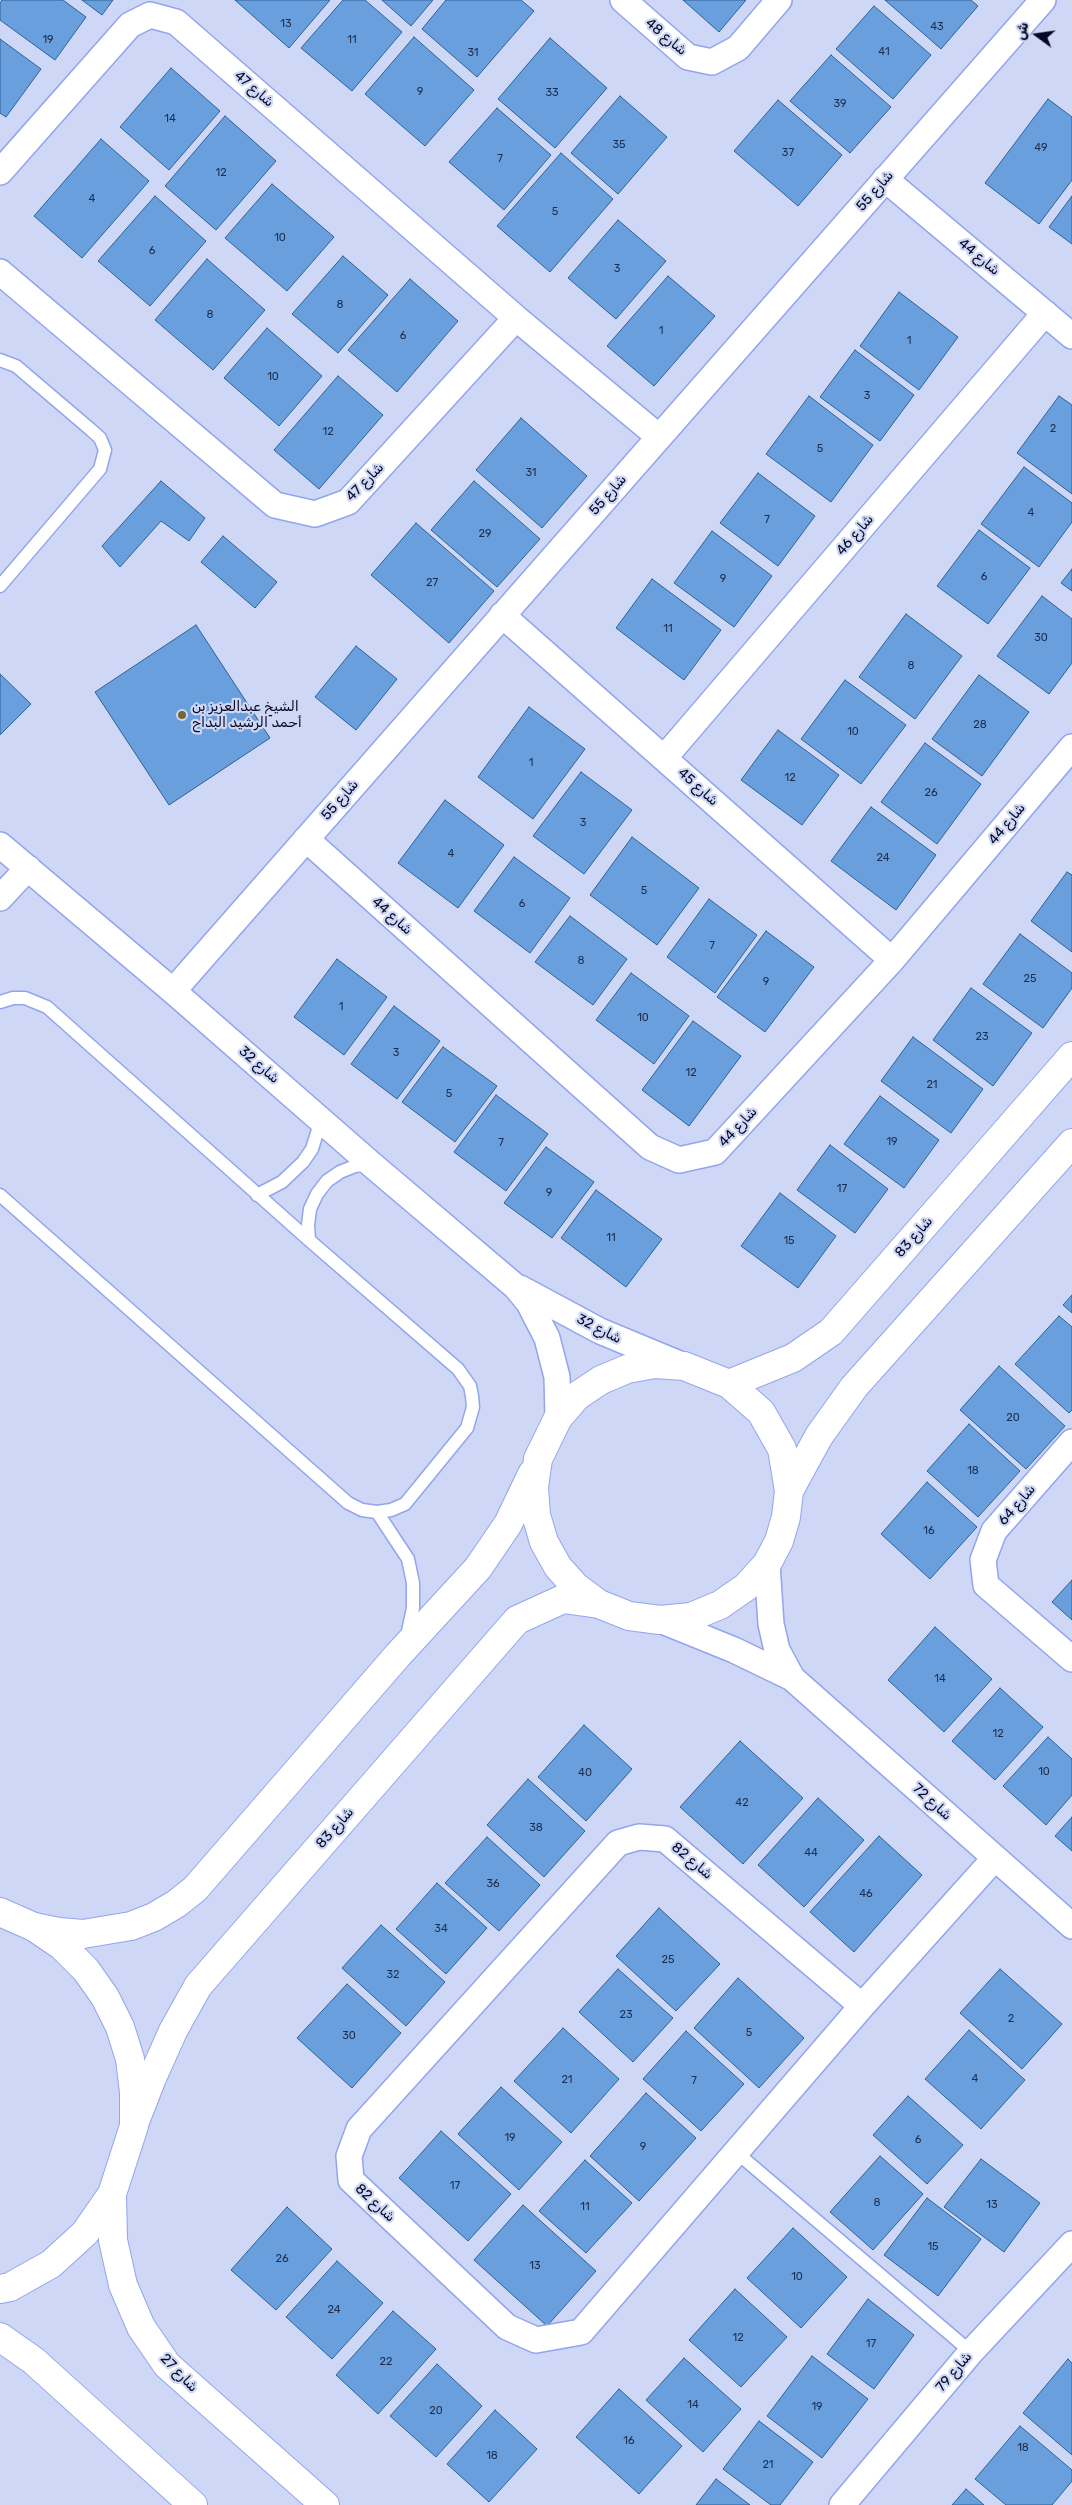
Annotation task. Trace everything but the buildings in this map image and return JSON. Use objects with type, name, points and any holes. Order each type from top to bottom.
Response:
[{"type":"street","name":"شارع 48","points":[[623,0],[688,57],[712,62],[738,48],[780,0]]},
{"type":"street","name":"شارع 55","points":[[173,991],[1042,0]]},
{"type":"street","name":"شارع 47","points":[[0,172],[130,25],[150,15],[176,22],[516,318],[659,436]]},
{"type":"street","name":"شارع 44","points":[[885,179],[1072,336]]},
{"type":"street","name":"شارع 47","points":[[0,272],[275,506],[315,514],[348,502],[516,318]]},
{"type":"street","name":"شارع 46","points":[[665,757],[1045,313]]},
{"type":"street","name":"شارع 45","points":[[502,615],[665,757],[892,960]]},
{"type":"street","name":"شارع 44","points":[[306,839],[650,1148],[679,1160],[715,1152],[892,960],[1072,747]]},
{"type":"street","name":"شارع 32","points":[[0,845],[173,991],[371,1164],[516,1287],[529,1303],[547,1338],[557,1378],[558,1418]]},
{"type":"street","points":[[0,898],[28,868]]},
{"type":"street","name":"شارع 83","points":[[729,1384],[793,1358],[831,1332],[1072,1056]]},
{"type":"street","points":[[789,1491],[827,1424],[854,1387],[1072,1143]]},
{"type":"street","name":"شارع 32","points":[[516,1287],[600,1331],[684,1366]]},
{"type":"street","points":[[34,1927],[67,1933],[108,1932],[131,1926],[176,1904],[195,1889],[398,1655],[478,1568],[494,1547],[524,1492],[538,1459],[558,1418],[577,1396],[601,1380],[627,1369],[655,1364],[684,1366],[729,1384],[761,1412],[782,1449],[789,1491],[786,1517],[779,1541],[767,1564],[746,1588],[720,1606],[691,1616],[660,1620],[629,1616],[599,1604],[576,1588],[564,1574],[544,1542],[536,1515],[534,1487],[538,1459]]},
{"type":"street","name":"شارع 64","points":[[1072,1442],[994,1532],[983,1560],[986,1585],[1072,1659]]},
{"type":"street","name":"شارع 72","points":[[767,1564],[770,1624],[777,1650],[792,1678]]},
{"type":"street","name":"شارع 83","points":[[112,2194],[152,2078],[198,1986],[517,1620],[563,1599],[599,1604]]},
{"type":"street","name":"شارع 72","points":[[660,1620],[734,1650],[792,1678],[1072,1926]]},
{"type":"street","name":"شارع 82","points":[[862,2006],[665,1839],[639,1837],[618,1843],[358,2129],[350,2156],[351,2180],[507,2327],[536,2340],[581,2332],[862,2006],[995,1858]]},
{"type":"street","points":[[0,1912],[34,1927],[62,1946],[86,1970],[105,1997],[120,2027],[130,2059],[134,2092],[134,2126]]},
{"type":"street","points":[[0,2289],[10,2286],[51,2264],[85,2233],[112,2194]]},
{"type":"street","name":"شارع 27","points":[[112,2194],[113,2240],[123,2285],[141,2327],[168,2365],[325,2505]]},
{"type":"street","name":"شارع 79","points":[[842,2505],[971,2352],[1072,2244]]},
{"type":"street","points":[[0,2337],[34,2361],[193,2505]]},
{"type":"lane","points":[[0,360],[16,366],[90,429],[100,438],[105,450],[100,469],[0,586]]},
{"type":"lane","points":[[0,1002],[13,998],[25,998],[37,1001],[47,1007],[309,1240],[458,1369],[470,1386],[473,1407],[467,1428],[404,1504],[391,1510],[376,1512],[362,1510],[348,1503],[0,1195]]},
{"type":"lane","points":[[258,1194],[282,1182],[303,1162],[312,1149],[321,1120]]},
{"type":"lane","points":[[309,1240],[308,1224],[310,1209],[317,1194],[340,1172],[355,1166],[371,1164]]},
{"type":"lane","points":[[376,1512],[408,1559],[413,1583],[413,1608],[410,1624],[398,1655]]},
{"type":"lane","points":[[736,2152],[971,2352]]},
{"type":"place","name":"الشيخ عبدالعزيز بن أحمد الرشيد البداح","points":[[182,715]]}]
